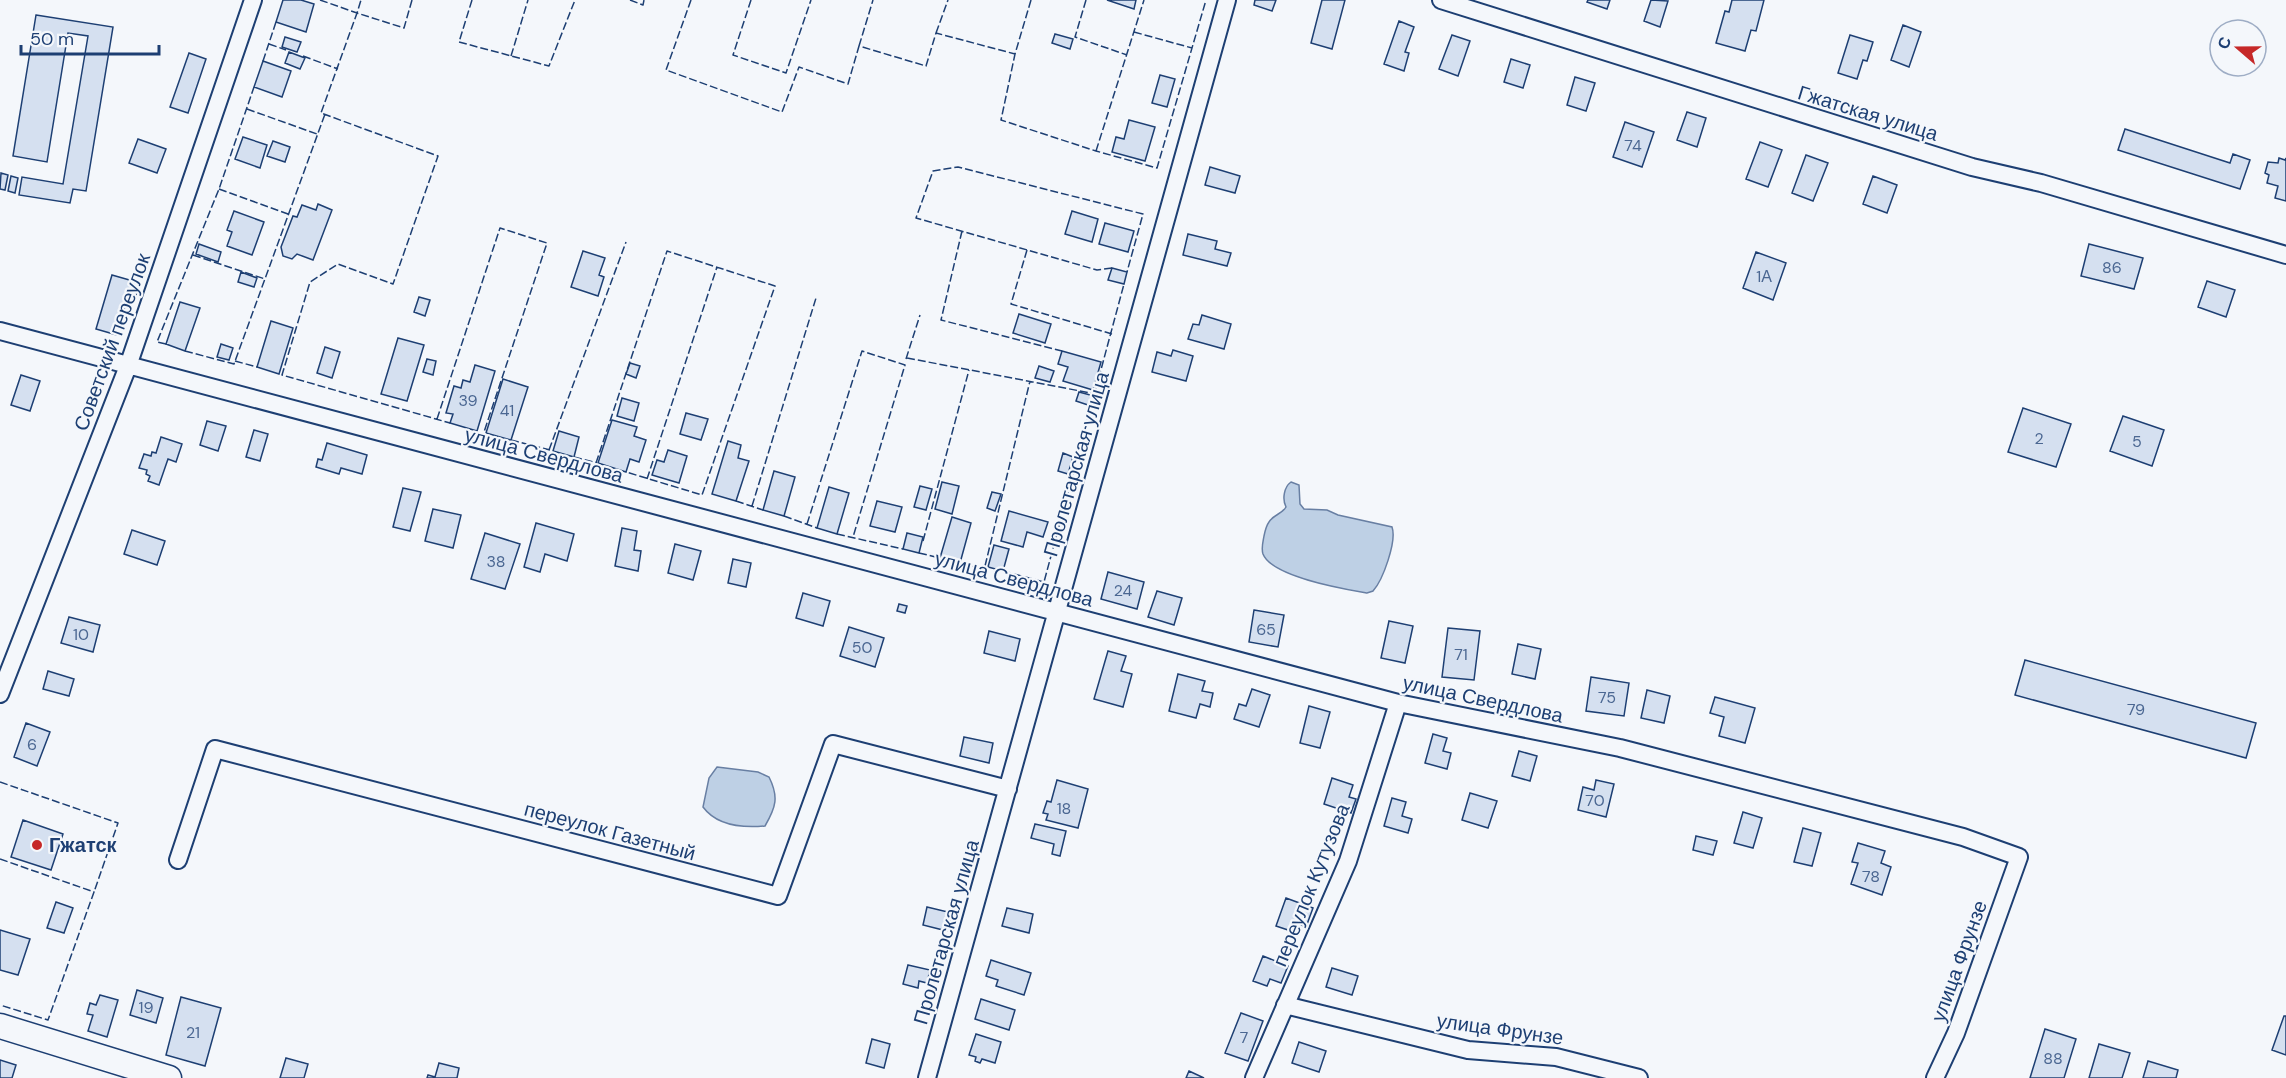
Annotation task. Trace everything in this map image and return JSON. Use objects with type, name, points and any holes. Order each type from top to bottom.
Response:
[{"type":"main road","points":[[0,1026],[169,1078]]},
{"type":"street","name":"Советский переулок","points":[[0,694],[128,366],[253,0]]},
{"type":"street","name":"Пролетарская улица","points":[[927,1078],[1227,0]]},
{"type":"street","name":"Гжатская улица","points":[[1441,0],[1972,167],[2041,183],[2286,255]]},
{"type":"street","name":"улица Свердлова","points":[[0,332],[1398,703],[1620,748],[1963,837],[2019,857]]},
{"type":"street","name":"переулок Кутузова","points":[[1254,1078],[1348,861],[1398,703]]},
{"type":"street","name":"переулок Газетный","points":[[178,860],[215,748],[778,896],[833,744],[1008,789]]},
{"type":"street","name":"улица Фрунзе","points":[[1935,1078],[1956,1033],[2019,857]]},
{"type":"street","name":"улица Фрунзе","points":[[1286,1005],[1468,1050],[1556,1057],[1639,1078]]},
{"type":"water","points":[[1291,482],[1299,485],[1300,504],[1304,509],[1327,510],[1338,515],[1392,527],[1393,541],[1388,560],[1373,591],[1367,593],[1310,581],[1269,562],[1262,550],[1266,527],[1286,507],[1284,493]]},
{"type":"water","points":[[717,767],[758,772],[769,777],[774,790],[775,802],[765,826],[748,827],[723,822],[703,807],[709,778]]},
{"type":"building","points":[[283,0],[301,0],[314,4],[306,32],[276,22]]},
{"type":"building","points":[[1107,0],[1136,0],[1134,9]]},
{"type":"building","points":[[1255,0],[1276,0],[1272,11],[1254,5]]},
{"type":"building","points":[[1322,0],[1345,0],[1332,49],[1311,43]]},
{"type":"building","points":[[1588,0],[1610,0],[1607,9],[1587,2]]},
{"type":"building","points":[[1651,0],[1668,1],[1660,27],[1644,21]]},
{"type":"building","points":[[1732,0],[1764,0],[1756,31],[1751,30],[1745,51],[1716,43],[1725,11],[1729,12]]},
{"type":"building","points":[[36,15],[113,27],[86,191],[73,189],[70,203],[19,195],[22,177],[63,184],[88,36],[68,33],[47,162],[13,156]]},
{"type":"building","points":[[1399,21],[1414,27],[1405,52],[1409,53],[1404,71],[1384,64]]},
{"type":"building","points":[[1903,25],[1921,32],[1909,67],[1891,60]]},
{"type":"building","points":[[1055,34],[1073,39],[1070,49],[1052,43]]},
{"type":"building","points":[[1452,35],[1470,41],[1458,76],[1439,69]]},
{"type":"building","points":[[1850,35],[1873,42],[1867,61],[1863,60],[1857,79],[1838,73]]},
{"type":"building","points":[[285,37],[301,42],[297,52],[282,47]]},
{"type":"building","points":[[289,52],[305,58],[300,69],[285,63]]},
{"type":"building","points":[[189,53],[206,59],[188,113],[170,107]]},
{"type":"building","points":[[1511,59],[1530,65],[1523,88],[1504,82]]},
{"type":"building","points":[[263,61],[291,71],[282,97],[254,87]]},
{"type":"building","points":[[1160,75],[1175,79],[1167,107],[1152,103]]},
{"type":"building","points":[[1575,77],[1595,83],[1586,111],[1567,105]]},
{"type":"building","points":[[1687,112],[1706,118],[1697,147],[1677,140]]},
{"type":"building","points":[[1129,120],[1155,127],[1145,161],[1112,152],[1116,137],[1124,139]]},
{"type":"building","points":[[1625,122],[1654,132],[1642,167],[1613,157]]},
{"type":"building","points":[[2125,129],[2230,163],[2233,154],[2250,160],[2240,189],[2118,150]]},
{"type":"building","points":[[243,137],[267,145],[260,168],[235,159]]},
{"type":"building","points":[[138,139],[166,149],[157,173],[129,163]]},
{"type":"building","points":[[273,141],[290,147],[285,162],[267,156]]},
{"type":"building","points":[[1760,142],[1782,150],[1768,187],[1746,179]]},
{"type":"building","points":[[1806,155],[1828,163],[1813,201],[1792,193]]},
{"type":"building","points":[[2279,158],[2285,160],[2286,158],[2286,201],[2275,198],[2278,186],[2267,183],[2269,175],[2265,173],[2268,162],[2278,163]]},
{"type":"building","points":[[1210,167],[1240,176],[1235,193],[1205,185]]},
{"type":"building","points":[[1,173],[8,175],[5,190],[0,189]]},
{"type":"building","points":[[11,176],[18,178],[15,193],[8,191]]},
{"type":"building","points":[[1873,176],[1897,185],[1887,213],[1863,204]]},
{"type":"building","points":[[318,204],[332,210],[313,260],[297,254],[292,259],[283,256],[281,247],[293,216],[297,217],[302,205],[316,210]]},
{"type":"building","points":[[234,211],[264,222],[252,255],[227,246],[232,232],[227,230]]},
{"type":"building","points":[[1072,211],[1098,219],[1092,242],[1065,234]]},
{"type":"building","points":[[1105,223],[1134,231],[1128,252],[1099,244]]},
{"type":"building","points":[[1188,234],[1217,241],[1215,249],[1231,253],[1227,266],[1183,255]]},
{"type":"building","points":[[199,244],[221,252],[218,262],[196,254]]},
{"type":"building","points":[[2089,244],[2143,258],[2134,289],[2081,276]]},
{"type":"building","points":[[583,251],[605,258],[599,275],[604,277],[598,296],[571,287]]},
{"type":"building","points":[[1756,252],[1786,263],[1773,300],[1743,288]]},
{"type":"building","points":[[1112,268],[1127,272],[1124,284],[1108,280]]},
{"type":"building","points":[[241,272],[257,278],[254,287],[238,282]]},
{"type":"building","points":[[112,275],[140,283],[134,301],[127,299],[117,335],[96,329]]},
{"type":"building","points":[[2207,281],[2235,290],[2226,317],[2198,307]]},
{"type":"building","points":[[419,297],[430,300],[425,316],[414,312]]},
{"type":"building","points":[[180,302],[200,308],[185,351],[166,344]]},
{"type":"building","points":[[1019,314],[1051,324],[1045,343],[1013,333]]},
{"type":"building","points":[[1202,315],[1231,324],[1224,349],[1188,339],[1193,324],[1199,325]]},
{"type":"building","points":[[271,321],[293,328],[279,374],[257,367]]},
{"type":"building","points":[[398,338],[424,345],[407,401],[381,394]]},
{"type":"building","points":[[221,344],[233,348],[229,360],[217,357]]},
{"type":"building","points":[[325,347],[340,352],[332,378],[317,373]]},
{"type":"building","points":[[1173,350],[1193,356],[1186,381],[1152,372],[1157,352],[1171,356]]},
{"type":"building","points":[[1062,351],[1101,362],[1093,390],[1063,381],[1068,367],[1058,364]]},
{"type":"building","points":[[427,359],[436,361],[433,375],[423,372]]},
{"type":"building","points":[[630,363],[640,366],[636,378],[626,374]]},
{"type":"building","points":[[475,365],[495,371],[477,431],[450,423],[453,414],[446,413],[454,386],[461,388],[463,380],[470,382]]},
{"type":"building","points":[[1039,366],[1054,371],[1050,382],[1035,378]]},
{"type":"building","points":[[21,375],[40,381],[30,411],[11,405]]},
{"type":"building","points":[[503,379],[528,387],[511,440],[486,433]]},
{"type":"building","points":[[1079,392],[1094,396],[1091,406],[1076,401]]},
{"type":"building","points":[[622,398],[639,403],[634,421],[617,416]]},
{"type":"building","points":[[2023,408],[2071,424],[2056,467],[2008,452]]},
{"type":"building","points":[[686,413],[708,419],[701,440],[680,434]]},
{"type":"building","points":[[2123,416],[2164,430],[2152,466],[2110,451]]},
{"type":"building","points":[[612,420],[637,427],[634,436],[646,440],[639,462],[630,459],[626,472],[598,463]]},
{"type":"building","points":[[207,421],[226,426],[218,451],[200,445]]},
{"type":"building","points":[[254,430],[268,434],[260,461],[246,457]]},
{"type":"building","points":[[559,431],[579,437],[574,457],[553,451]]},
{"type":"building","points":[[161,437],[182,444],[176,462],[168,459],[159,485],[148,481],[150,476],[146,474],[147,470],[139,468],[144,454],[151,456],[152,452],[156,453]]},
{"type":"building","points":[[728,441],[741,445],[738,458],[749,461],[736,501],[712,494]]},
{"type":"building","points":[[327,443],[367,455],[362,474],[341,468],[339,474],[316,467],[318,459],[322,460]]},
{"type":"building","points":[[668,450],[687,456],[679,483],[652,475],[657,460],[664,462]]},
{"type":"building","points":[[1063,453],[1073,457],[1068,474],[1058,471]]},
{"type":"building","points":[[774,471],[795,477],[784,516],[763,510]]},
{"type":"building","points":[[942,482],[959,486],[952,514],[935,509]]},
{"type":"building","points":[[920,486],[932,489],[926,510],[914,507]]},
{"type":"building","points":[[829,487],[849,493],[837,534],[817,528]]},
{"type":"building","points":[[403,488],[421,492],[410,531],[393,527]]},
{"type":"building","points":[[992,492],[1001,494],[995,511],[987,508]]},
{"type":"building","points":[[877,501],[902,507],[895,532],[870,526]]},
{"type":"building","points":[[433,509],[461,515],[453,548],[425,541]]},
{"type":"building","points":[[1009,511],[1048,522],[1043,537],[1027,532],[1023,547],[1001,541]]},
{"type":"building","points":[[952,517],[971,523],[960,563],[940,558]]},
{"type":"building","points":[[536,523],[574,534],[567,561],[545,554],[540,572],[524,567]]},
{"type":"building","points":[[622,528],[637,531],[634,550],[641,551],[638,571],[615,566]]},
{"type":"building","points":[[132,530],[165,541],[157,565],[124,554]]},
{"type":"building","points":[[485,533],[520,544],[505,589],[471,579]]},
{"type":"building","points":[[907,533],[923,537],[919,553],[903,549]]},
{"type":"building","points":[[675,544],[701,551],[693,580],[668,573]]},
{"type":"building","points":[[994,545],[1009,549],[1003,571],[988,567]]},
{"type":"building","points":[[733,559],[751,563],[746,587],[728,583]]},
{"type":"building","points":[[1108,572],[1144,582],[1137,609],[1101,599]]},
{"type":"building","points":[[1157,591],[1182,598],[1174,625],[1148,617]]},
{"type":"building","points":[[803,593],[830,601],[823,626],[796,618]]},
{"type":"building","points":[[899,604],[907,606],[905,613],[897,611]]},
{"type":"building","points":[[1254,610],[1284,615],[1278,647],[1249,642]]},
{"type":"building","points":[[69,617],[100,625],[93,652],[61,643]]},
{"type":"building","points":[[1389,621],[1413,626],[1405,663],[1381,658]]},
{"type":"building","points":[[849,627],[884,638],[875,667],[840,656]]},
{"type":"building","points":[[1448,628],[1480,631],[1474,680],[1442,677]]},
{"type":"building","points":[[989,631],[1020,639],[1015,661],[984,653]]},
{"type":"building","points":[[1518,644],[1541,649],[1535,679],[1512,674]]},
{"type":"building","points":[[1108,651],[1126,656],[1121,671],[1132,674],[1123,707],[1094,699]]},
{"type":"building","points":[[2025,660],[2256,723],[2246,758],[2015,695]]},
{"type":"building","points":[[48,671],[74,679],[69,696],[43,689]]},
{"type":"building","points":[[1178,674],[1205,681],[1202,691],[1213,693],[1210,707],[1200,704],[1196,718],[1169,711]]},
{"type":"building","points":[[1591,677],[1629,683],[1624,716],[1586,711]]},
{"type":"building","points":[[1252,689],[1270,695],[1259,727],[1234,719],[1239,704],[1246,706]]},
{"type":"building","points":[[1647,690],[1670,696],[1664,723],[1641,718]]},
{"type":"building","points":[[1715,697],[1755,708],[1745,743],[1719,736],[1724,717],[1710,713]]},
{"type":"building","points":[[1309,706],[1330,712],[1320,748],[1300,743]]},
{"type":"building","points":[[26,723],[50,732],[37,766],[14,757]]},
{"type":"building","points":[[1433,734],[1447,738],[1443,751],[1451,753],[1447,769],[1425,763]]},
{"type":"building","points":[[964,737],[993,743],[989,763],[960,756]]},
{"type":"building","points":[[1519,751],[1537,756],[1530,781],[1512,776]]},
{"type":"building","points":[[1332,778],[1353,785],[1349,797],[1356,799],[1351,813],[1324,804]]},
{"type":"building","points":[[1057,780],[1088,789],[1078,828],[1046,820],[1048,814],[1043,813],[1047,801],[1051,802]]},
{"type":"building","points":[[1596,780],[1614,784],[1606,817],[1578,810],[1583,787],[1594,790]]},
{"type":"building","points":[[1470,793],[1497,801],[1488,828],[1462,820]]},
{"type":"building","points":[[1392,798],[1406,802],[1402,816],[1412,819],[1408,833],[1384,826]]},
{"type":"building","points":[[1743,812],[1762,818],[1753,848],[1734,843]]},
{"type":"building","name":"Гжатск","points":[[23,820],[63,834],[51,870],[11,857]]},
{"type":"building","points":[[1035,824],[1066,831],[1060,856],[1052,854],[1054,844],[1031,838]]},
{"type":"building","points":[[1803,828],[1821,833],[1812,866],[1794,862]]},
{"type":"building","points":[[1696,836],[1717,841],[1713,855],[1693,850]]},
{"type":"building","points":[[1858,843],[1885,851],[1881,863],[1891,867],[1882,895],[1851,884],[1858,863],[1852,862]]},
{"type":"building","points":[[1286,898],[1313,908],[1306,927],[1294,922],[1291,931],[1276,926]]},
{"type":"building","points":[[56,902],[73,908],[64,933],[47,928]]},
{"type":"building","points":[[927,907],[952,913],[947,931],[923,925]]},
{"type":"building","points":[[1007,908],[1033,914],[1029,933],[1002,926]]},
{"type":"building","points":[[0,930],[30,939],[18,975],[0,970]]},
{"type":"building","points":[[1263,956],[1288,966],[1281,983],[1270,979],[1267,986],[1253,981]]},
{"type":"building","points":[[991,960],[1031,973],[1024,995],[996,986],[998,980],[986,976]]},
{"type":"building","points":[[908,965],[930,970],[927,983],[919,981],[918,988],[903,984]]},
{"type":"building","points":[[1332,968],[1358,976],[1352,995],[1326,987]]},
{"type":"building","points":[[137,990],[163,998],[156,1023],[130,1015]]},
{"type":"building","points":[[100,995],[118,1000],[107,1037],[88,1031],[93,1015],[87,1014],[90,1003],[96,1005]]},
{"type":"building","points":[[181,997],[221,1008],[205,1066],[166,1055]]},
{"type":"building","points":[[981,999],[1015,1010],[1009,1030],[975,1019]]},
{"type":"building","points":[[1241,1013],[1263,1021],[1248,1061],[1225,1053]]},
{"type":"building","points":[[2284,1016],[2286,1016],[2286,1055],[2272,1050]]},
{"type":"building","points":[[2045,1029],[2076,1039],[2064,1078],[2030,1078]]},
{"type":"building","points":[[976,1034],[1001,1042],[995,1063],[982,1059],[980,1063],[975,1061],[976,1057],[969,1055]]},
{"type":"building","points":[[872,1039],[890,1044],[884,1068],[866,1063]]},
{"type":"building","points":[[1299,1042],[1326,1051],[1319,1072],[1292,1063]]},
{"type":"building","points":[[2099,1044],[2130,1053],[2122,1078],[2089,1078]]},
{"type":"building","points":[[286,1058],[308,1064],[304,1078],[280,1078]]},
{"type":"building","points":[[0,1060],[16,1065],[12,1078],[0,1078]]},
{"type":"building","points":[[2148,1061],[2178,1070],[2176,1078],[2143,1078]]},
{"type":"building","points":[[439,1063],[459,1068],[457,1078],[427,1078],[428,1075],[435,1077]]},
{"type":"building","points":[[1189,1071],[1204,1078],[1186,1078]]},
{"type":"fence","points":[[320,0],[357,13],[361,0]]},
{"type":"fence","points":[[412,0],[404,28],[357,13],[321,113],[438,156],[393,284],[338,264],[310,282],[282,375],[450,423]]},
{"type":"fence","points":[[472,0],[459,42],[549,66],[575,0]]},
{"type":"fence","points":[[511,56],[528,0]]},
{"type":"fence","points":[[630,0],[643,5],[644,0]]},
{"type":"fence","points":[[691,0],[666,70],[782,112],[799,67],[848,84],[859,46],[926,66],[936,33],[1015,54]]},
{"type":"fence","points":[[751,0],[733,55],[786,73],[811,0]]},
{"type":"fence","points":[[859,46],[873,0]]},
{"type":"fence","points":[[936,33],[948,0]]},
{"type":"fence","points":[[1031,0],[1015,54],[1001,120],[1157,168],[1206,0]]},
{"type":"fence","points":[[1086,0],[1075,37],[1127,55]]},
{"type":"fence","points":[[1096,151],[1144,0]]},
{"type":"fence","points":[[263,61],[276,22]]},
{"type":"fence","points":[[1134,32],[1192,48]]},
{"type":"fence","points":[[269,44],[286,50]]},
{"type":"fence","points":[[303,56],[338,69]]},
{"type":"fence","points":[[166,344],[157,342],[219,189],[254,87]]},
{"type":"fence","points":[[247,109],[317,134]]},
{"type":"fence","points":[[185,351],[234,364],[325,114]]},
{"type":"fence","points":[[1112,268],[1097,270],[916,218],[933,171],[958,167],[1143,214],[1127,272]]},
{"type":"fence","points":[[219,189],[288,214]]},
{"type":"fence","points":[[437,419],[500,228],[547,243],[484,432]]},
{"type":"fence","points":[[962,231],[941,320],[1062,351]]},
{"type":"fence","points":[[549,450],[626,242]]},
{"type":"fence","points":[[1027,250],[1011,304],[1112,334]]},
{"type":"fence","points":[[596,463],[667,251],[775,286],[702,495],[626,472]]},
{"type":"fence","points":[[193,255],[265,279]]},
{"type":"fence","points":[[647,479],[717,267]]},
{"type":"fence","points":[[1003,571],[1044,582],[1124,284]]},
{"type":"fence","points":[[752,506],[816,298]]},
{"type":"fence","points":[[906,359],[920,315]]},
{"type":"fence","points":[[807,524],[862,351],[905,365],[853,537]]},
{"type":"fence","points":[[907,358],[1096,394]]},
{"type":"fence","points":[[235,361],[257,367]]},
{"type":"fence","points":[[923,541],[969,370]]},
{"type":"fence","points":[[985,566],[1030,381]]},
{"type":"fence","points":[[511,440],[550,450]]},
{"type":"fence","points":[[574,457],[597,463]]},
{"type":"fence","points":[[736,501],[763,510]]},
{"type":"fence","points":[[784,516],[817,528]]},
{"type":"fence","points":[[837,534],[903,549]]},
{"type":"fence","points":[[919,553],[940,558]]},
{"type":"fence","points":[[960,563],[985,570],[985,566],[988,567]]},
{"type":"fence","points":[[0,782],[118,823],[94,892]]},
{"type":"fence","points":[[0,859],[94,892],[48,1020],[0,1005]]},
{"type":"place","name":"Гжатск","points":[[37,845]]}]
